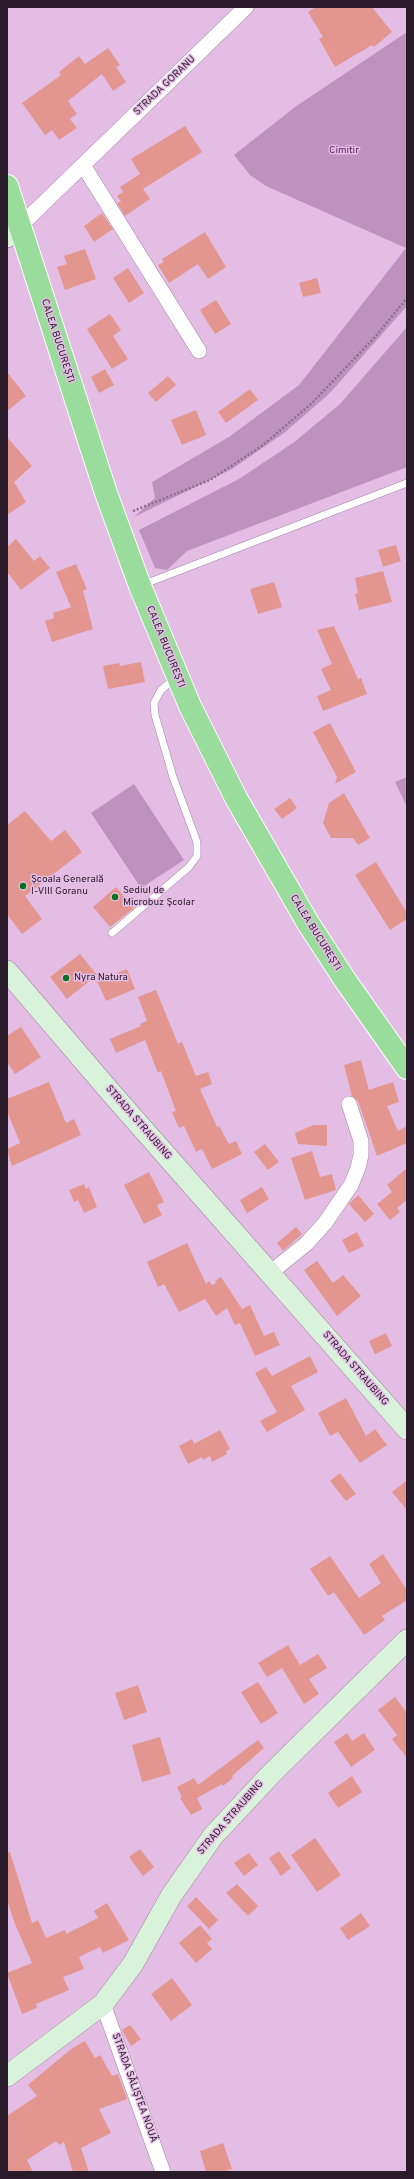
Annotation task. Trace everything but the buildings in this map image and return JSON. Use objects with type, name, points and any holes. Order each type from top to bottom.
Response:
[{"type":"highway","name":"CALEA BUCUREȘTI","points":[[7,186],[13,232],[140,586],[176,676],[212,752],[267,854],[345,980],[407,1068]]},
{"type":"main road","name":"STRADA STRAUBING","points":[[7,971],[407,1429]]},
{"type":"main road","name":"STRADA STRAUBING","points":[[7,2076],[103,2004],[130,1970],[171,1896],[213,1836],[272,1773],[407,1640]]},
{"type":"street","name":"STRADA GORANU","points":[[13,232],[246,7]]},
{"type":"street","points":[[83,165],[199,351]]},
{"type":"street","points":[[270,1273],[306,1244],[325,1224],[351,1185],[360,1162],[362,1140],[349,1104]]},
{"type":"street","name":"STRADA SĂLIȘTEA NOUĂ","points":[[103,2004],[163,2172]]},
{"type":"lane","points":[[140,586],[407,483]]},
{"type":"lane","points":[[112,933],[189,867],[197,856],[197,842],[173,777],[155,715],[154,703],[161,690],[176,676]]},
{"type":"path","points":[[115,516],[142,509],[210,480],[263,445],[311,404],[375,337],[407,298]]},
{"type":"green space","name":"Cimitir","points":[[407,32],[407,306],[329,394],[284,433],[232,469],[134,517],[155,498],[152,482],[229,437],[299,385],[406,248],[266,186],[250,175],[234,155],[295,107]]},
{"type":"green space","points":[[407,327],[407,467],[187,551],[167,570],[155,568],[139,530],[239,479],[293,443],[340,404]]},
{"type":"green space","points":[[407,777],[407,807],[395,782]]},
{"type":"green space","points":[[134,784],[184,860],[141,888],[91,813]]},
{"type":"place","name":"Școala Generală I-VIII Goranu","points":[[23,886]]},
{"type":"place","name":"Sediul de Microbuz Școlar","points":[[115,897]]},
{"type":"place","name":"Nyra Natura","points":[[66,978]]}]
